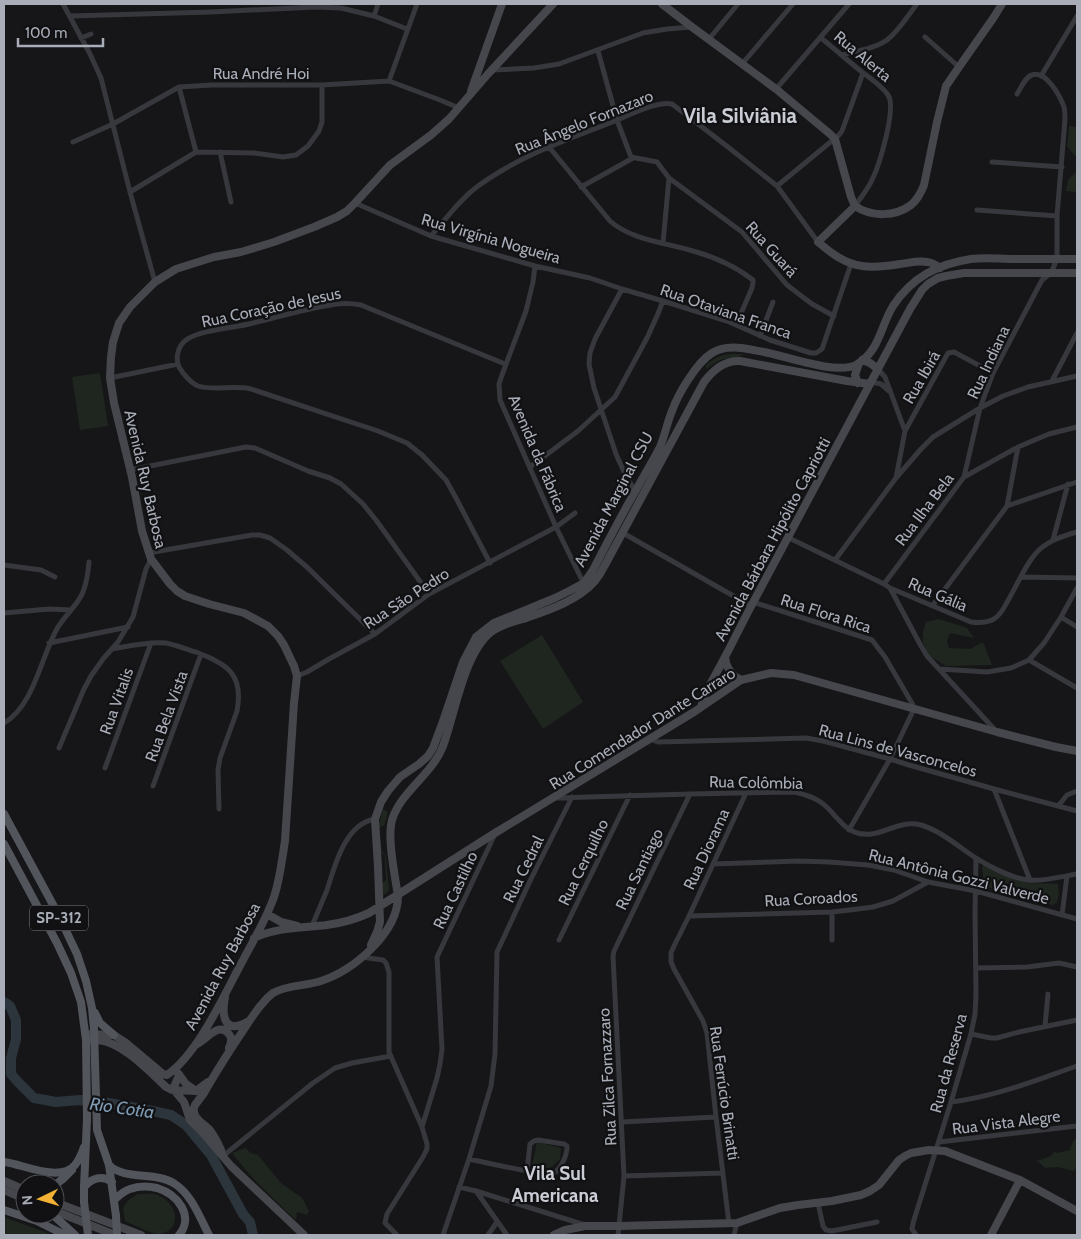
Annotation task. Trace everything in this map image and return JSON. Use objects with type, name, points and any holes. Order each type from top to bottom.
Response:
[{"type":"main road","name":"SP-312","points":[[4,814],[58,914],[77,954],[86,981],[92,1008],[97,1130],[109,1165],[116,1216],[116,1235]]},
{"type":"main road","name":"SP-312","points":[[4,844],[57,943],[71,973],[81,1002],[86,1037],[87,1140],[84,1202],[88,1235]]},
{"type":"main road","points":[[92,1008],[100,1023],[114,1035]]},
{"type":"main road","points":[[65,1177],[74,1166],[87,1140]]},
{"type":"main road","points":[[4,1162],[49,1172],[66,1171],[74,1166]]},
{"type":"main road","points":[[109,1165],[117,1172],[155,1177],[173,1182],[186,1193],[209,1235]]},
{"type":"main road","points":[[84,1187],[96,1179],[104,1178],[112,1182]]},
{"type":"main road","points":[[114,1200],[124,1192],[136,1187],[157,1188],[167,1193],[175,1198],[184,1211],[185,1225],[179,1235]]},
{"type":"main road","points":[[4,1210],[37,1221],[65,1235]]},
{"type":"main road","points":[[63,1224],[75,1235]]},
{"type":"street","points":[[62,4],[97,66],[155,282]]},
{"type":"street","points":[[240,4],[240,11]]},
{"type":"street","points":[[374,16],[378,4]]},
{"type":"street","points":[[389,81],[418,4]]},
{"type":"street","points":[[470,95],[502,4]]},
{"type":"street","name":"Avenida Ruy Barbosa","points":[[173,1090],[177,1072],[195,1045],[226,990],[267,914],[274,896],[283,858],[297,676],[284,645],[268,626],[244,613],[185,596],[170,584],[149,556],[114,404],[110,378],[112,342],[119,322],[130,306],[155,282],[176,269],[214,257],[250,250],[314,227],[347,211],[386,168],[431,135],[449,119],[553,4]]},
{"type":"street","points":[[662,4],[810,116],[835,139],[855,206],[875,213],[894,213],[910,205],[920,194],[924,186],[946,86],[1002,4]]},
{"type":"street","points":[[709,40],[738,4]]},
{"type":"street","points":[[742,64],[793,4]]},
{"type":"street","points":[[776,90],[849,4]]},
{"type":"street","points":[[842,55],[877,45],[888,39],[917,4]]},
{"type":"street","points":[[70,16],[240,11],[315,6],[341,8],[374,16],[407,29]]},
{"type":"street","points":[[1041,76],[1077,16]]},
{"type":"street","points":[[492,70],[546,67],[598,51],[643,34],[667,29],[692,27]]},
{"type":"street","points":[[81,38],[91,34]]},
{"type":"street","points":[[925,36],[959,66]]},
{"type":"street","name":"Rua Alerta","points":[[821,38],[889,96],[890,112],[887,134],[879,165],[871,182],[855,206]]},
{"type":"street","points":[[581,186],[632,157],[617,120],[598,51]]},
{"type":"street","points":[[863,73],[842,131],[835,139],[777,186],[818,242],[828,251],[851,264],[871,267],[921,261],[939,266],[946,276]]},
{"type":"street","points":[[1017,94],[1027,78],[1030,75],[1036,74],[1051,83],[1064,108],[1062,167],[1054,266]]},
{"type":"street","name":"Rua André Hoi","points":[[73,142],[113,124],[179,87],[322,85],[389,81],[459,108]]},
{"type":"street","points":[[130,192],[196,152],[254,153],[283,157],[296,155],[303,151],[319,131],[322,122],[322,85]]},
{"type":"street","points":[[179,87],[196,152]]},
{"type":"street","name":"Rua Ângelo Fornazaro","points":[[431,236],[475,188],[494,174],[549,146],[664,103],[672,104],[777,186]]},
{"type":"street","points":[[549,146],[610,221],[619,229],[715,258],[730,264],[753,280],[752,288],[736,325]]},
{"type":"street","points":[[220,152],[232,202]]},
{"type":"street","name":"Rua Guará","points":[[632,157],[656,162],[669,178],[742,232],[786,285],[812,304],[834,316]]},
{"type":"street","points":[[992,162],[1062,167]]},
{"type":"street","points":[[662,243],[669,178]]},
{"type":"street","name":"Rua Virgínia Nogueira","points":[[355,203],[431,236],[535,266],[590,278],[622,290]]},
{"type":"street","points":[[818,242],[855,206]]},
{"type":"street","points":[[977,210],[1057,216]]},
{"type":"street","points":[[858,383],[855,375],[860,362],[872,352],[887,316],[901,296],[927,272],[939,266],[972,259],[1054,266],[1077,273]]},
{"type":"street","points":[[890,391],[881,384],[870,383],[910,309],[928,284],[946,276],[1054,266],[1077,259]]},
{"type":"street","points":[[834,316],[851,264]]},
{"type":"street","name":"Avenida da Fábrica","points":[[535,266],[527,305],[499,384],[500,400],[556,527],[586,586]]},
{"type":"street","name":"Rua Indiana","points":[[964,477],[980,408],[993,373],[1042,280],[1054,266]]},
{"type":"street","points":[[622,290],[595,339],[590,354],[591,376],[619,460],[635,491]]},
{"type":"street","name":"Rua Otaviana Franca","points":[[622,290],[663,301],[736,325],[770,340],[805,352],[816,352],[822,349],[834,316]]},
{"type":"street","points":[[530,467],[578,431],[615,397],[647,338],[663,301]]},
{"type":"street","points":[[760,336],[773,302]]},
{"type":"street","name":"Rua Coração de Jesus","points":[[178,364],[177,359],[180,346],[185,341],[199,334],[311,309],[352,303],[505,364]]},
{"type":"street","points":[[1052,381],[1077,332]]},
{"type":"street","points":[[766,352],[770,340]]},
{"type":"street","name":"Avenida Marginal CSU","points":[[586,586],[660,445],[672,410],[684,387],[700,363],[711,354],[719,349],[732,346],[837,368],[848,368],[860,362]]},
{"type":"street","name":"Rua Ibirá","points":[[905,431],[946,355],[950,352],[954,352],[993,373]]},
{"type":"street","name":"Avenida Marginal CSU","points":[[586,586],[595,581],[601,573],[704,382],[712,372],[725,363],[732,361],[858,383],[870,383]]},
{"type":"street","points":[[860,362],[870,363],[885,377],[905,431],[896,478]]},
{"type":"street","points":[[110,378],[178,364],[185,376],[197,386],[208,388],[251,388],[407,442],[446,480],[490,563]]},
{"type":"street","points":[[835,560],[896,478],[921,448],[933,438],[980,408],[1003,396],[1028,386],[1077,376]]},
{"type":"street","points":[[684,387],[682,394],[689,398],[704,382]]},
{"type":"street","name":"Avenida Bárbara Hipólito Capriotti","points":[[701,707],[705,694],[870,383]]},
{"type":"street","name":"Rua Ilha Bela","points":[[884,584],[964,477],[1018,447],[1049,434],[1077,427]]},
{"type":"street","points":[[130,470],[246,447],[254,448],[308,471],[330,478],[341,484],[363,504],[429,594]]},
{"type":"street","points":[[933,606],[1007,506],[1018,447]]},
{"type":"street","points":[[1007,506],[1077,482]]},
{"type":"street","points":[[1053,540],[1068,484]]},
{"type":"street","name":"Rua São Pedro","points":[[297,676],[375,634],[429,594],[556,527],[575,513]]},
{"type":"street","name":"Rua Gália","points":[[788,537],[890,588],[971,622],[979,623],[988,622],[1001,613],[1038,551],[1053,540],[1077,532]]},
{"type":"street","name":"Rua Flora Rica","points":[[623,533],[752,604],[872,640],[885,657],[914,709]]},
{"type":"street","points":[[59,748],[91,676],[122,637],[133,617],[149,556],[252,535],[270,538],[288,550],[308,568],[375,634]]},
{"type":"street","points":[[4,722],[17,712],[28,695],[49,643],[82,595],[87,580],[89,562]]},
{"type":"street","points":[[4,565],[41,570],[55,577]]},
{"type":"street","points":[[1022,576],[1077,578]]},
{"type":"street","points":[[364,955],[378,932],[380,922],[375,818],[381,802],[400,777],[419,764],[428,756],[433,748],[463,662],[476,637],[494,623],[586,586]]},
{"type":"street","points":[[223,1156],[220,1146],[208,1129],[195,1116],[194,1110],[210,1081],[251,1020],[262,1004],[274,992],[323,980],[337,973],[364,955],[381,938],[391,922],[398,904],[390,840],[392,822],[404,798],[440,752],[464,677],[482,640],[498,628],[556,606],[576,596],[586,586]]},
{"type":"street","points":[[890,588],[927,656],[997,732]]},
{"type":"street","points":[[939,669],[987,672],[1011,668],[1029,660],[1044,643],[1061,618],[1077,588]]},
{"type":"street","points":[[4,613],[49,609],[70,610]]},
{"type":"street","points":[[1061,618],[1077,627]]},
{"type":"street","points":[[49,643],[128,627]]},
{"type":"street","points":[[112,649],[151,643],[166,643],[211,658],[225,666],[235,678],[239,695],[237,711],[220,758],[218,770],[219,808]]},
{"type":"street","name":"Rua Vitalis","points":[[105,768],[151,643]]},
{"type":"street","name":"Rua Bela Vista","points":[[153,786],[201,654]]},
{"type":"street","points":[[725,657],[731,674],[741,680]]},
{"type":"street","points":[[1029,660],[1077,688]]},
{"type":"street","name":"Rua Comendador Dante Carraro","points":[[254,938],[265,933],[349,920],[369,913],[495,833],[694,712],[741,680],[771,673],[794,675],[997,732],[1077,751]]},
{"type":"street","points":[[914,709],[890,759],[849,830],[869,835],[904,824],[916,824],[935,830],[976,858],[1013,876],[1030,880],[1077,874]]},
{"type":"street","name":"Rua Lins de Vasconcelos","points":[[649,739],[658,742],[806,738],[1077,810]]},
{"type":"street","points":[[391,788],[404,798]]},
{"type":"street","points":[[994,789],[1030,880]]},
{"type":"street","points":[[1059,805],[1067,795],[1077,791]]},
{"type":"street","name":"Rua Diorama","points":[[689,916],[746,792]]},
{"type":"street","name":"Rua Colômbia","points":[[553,798],[794,792],[806,794],[825,805],[849,830]]},
{"type":"street","name":"Rua Santiago","points":[[613,956],[619,937],[690,794]]},
{"type":"street","name":"Rua Cerquilho","points":[[559,940],[630,795]]},
{"type":"street","name":"Rua Cedral","points":[[469,1158],[494,1071],[497,952],[572,797]]},
{"type":"street","points":[[381,802],[396,811]]},
{"type":"street","points":[[312,926],[336,862],[349,837],[362,823],[375,818]]},
{"type":"street","name":"Rua Castilho","points":[[422,1127],[440,1064],[442,1049],[438,957],[495,833]]},
{"type":"street","name":"Rua da Reserva","points":[[916,1235],[912,1230],[912,1224],[951,1102],[975,1014],[974,912],[976,858]]},
{"type":"street","name":"Rua Antônia Gozzi Valverde","points":[[713,864],[829,862],[868,865],[894,870],[928,882],[976,891],[1077,919]]},
{"type":"street","points":[[1062,915],[1067,876]]},
{"type":"street","name":"Rua Coroados","points":[[689,916],[858,910],[905,896],[928,882]]},
{"type":"street","points":[[832,912],[832,940]]},
{"type":"street","points":[[267,914],[288,924],[304,927]]},
{"type":"street","name":"Rua Ferrúcio Brinatti","points":[[689,916],[671,953],[671,962],[706,1028],[716,1117],[734,1235]]},
{"type":"street","points":[[364,955],[386,961],[388,965],[390,1056],[422,1127],[427,1144],[423,1157],[387,1214],[385,1223],[397,1235]]},
{"type":"street","name":"Rua Zilca Fornazzaro","points":[[613,956],[624,1176],[618,1235]]},
{"type":"street","points":[[976,968],[1017,968],[1059,963],[1077,967]]},
{"type":"street","points":[[226,990],[223,1011],[225,1021],[234,1026],[251,1020]]},
{"type":"street","points":[[1046,1026],[1048,994]]},
{"type":"street","points":[[971,1034],[998,1038],[1077,1020]]},
{"type":"street","points":[[195,1045],[219,1030],[224,1030],[230,1034],[230,1046],[222,1059],[222,1063]]},
{"type":"street","points":[[86,1037],[114,1035],[163,1074],[167,1075],[177,1072],[186,1084],[196,1091]]},
{"type":"street","points":[[94,1037],[115,1045],[166,1087],[173,1090],[196,1091],[210,1081]]},
{"type":"street","points":[[223,1156],[313,1083],[335,1068],[390,1056]]},
{"type":"street","points":[[951,1102],[1004,1091],[1077,1066]]},
{"type":"street","points":[[173,1090],[184,1102],[190,1120],[239,1175],[304,1235]]},
{"type":"street","points":[[622,1122],[716,1117]]},
{"type":"street","name":"Rua Vista Alegre","points":[[938,1142],[1077,1126]]},
{"type":"street","points":[[443,1235],[469,1158],[497,1166],[527,1171],[551,1175],[560,1166],[568,1148],[567,1146],[538,1140],[534,1141],[530,1144],[527,1171]]},
{"type":"street","points":[[554,1235],[565,1230],[586,1226],[733,1224],[798,1204],[850,1198],[870,1191],[879,1185],[899,1160],[911,1152],[918,1151],[945,1151],[1020,1180],[1077,1211]]},
{"type":"street","points":[[624,1176],[724,1173]]},
{"type":"street","points":[[991,1235],[1020,1180]]},
{"type":"street","points":[[459,1187],[586,1226]]},
{"type":"street","points":[[476,1191],[507,1235]]},
{"type":"street","points":[[818,1203],[823,1226],[826,1230],[832,1231],[877,1222]]},
{"type":"street","points":[[65,1206],[141,1235]]},
{"type":"street","points":[[65,1215],[116,1235]]},
{"type":"street","points":[[488,1235],[497,1222]]},
{"type":"shaded area","points":[[1069,126],[1077,127],[1077,157],[1067,146]]},
{"type":"shaded area","points":[[1077,171],[1077,192],[1066,191],[1068,180]]},
{"type":"shaded area","points":[[730,354],[744,354],[720,360],[706,369],[706,365],[714,359]]},
{"type":"shaded area","points":[[100,373],[108,426],[80,430],[72,377]]},
{"type":"shaded area","points":[[938,619],[967,628],[974,638],[950,633],[947,641],[949,648],[970,649],[983,642],[992,665],[946,666],[928,655],[923,643],[923,632],[926,622]]},
{"type":"shaded area","points":[[542,635],[583,702],[543,729],[500,661]]},
{"type":"shaded area","points":[[383,809],[388,812],[384,826],[379,829]]},
{"type":"shaded area","points":[[379,829],[382,852],[386,856],[389,890],[383,895],[382,884],[386,880],[385,856],[380,852]]},
{"type":"shaded area","points":[[984,865],[1009,877],[1029,883],[1058,884],[1057,902],[1053,905],[987,887],[984,883],[982,867]]},
{"type":"shaded area","points":[[1077,1138],[1077,1168],[1073,1171],[1058,1167],[1045,1168],[1037,1161],[1051,1156],[1054,1152],[1070,1150],[1073,1141]]},
{"type":"shaded area","points":[[537,1142],[561,1148],[560,1159],[547,1171],[532,1166]]},
{"type":"shaded area","points":[[245,1148],[251,1153],[258,1155],[281,1183],[302,1198],[309,1211],[307,1215],[297,1212],[296,1220],[255,1180],[232,1153]]},
{"type":"shaded area","points":[[138,1194],[158,1195],[169,1203],[175,1213],[175,1220],[171,1229],[165,1233],[155,1234],[125,1221],[123,1208],[129,1200]]},
{"type":"shaded area","points":[[4,1217],[15,1221],[15,1224],[23,1224],[53,1235],[4,1235]]},
{"type":"waterway","name":"Rio Cotia","points":[[4,1002],[10,1006],[16,1020],[16,1039],[11,1058],[11,1074],[34,1098],[56,1102],[80,1100],[103,1102],[171,1115],[186,1125],[211,1155],[243,1214],[250,1222],[253,1235]]},
{"type":"district","name":"Vila Silviânia","points":[[740,116]]},
{"type":"district","name":"Vila Sul Americana","points":[[555,1184]]}]
